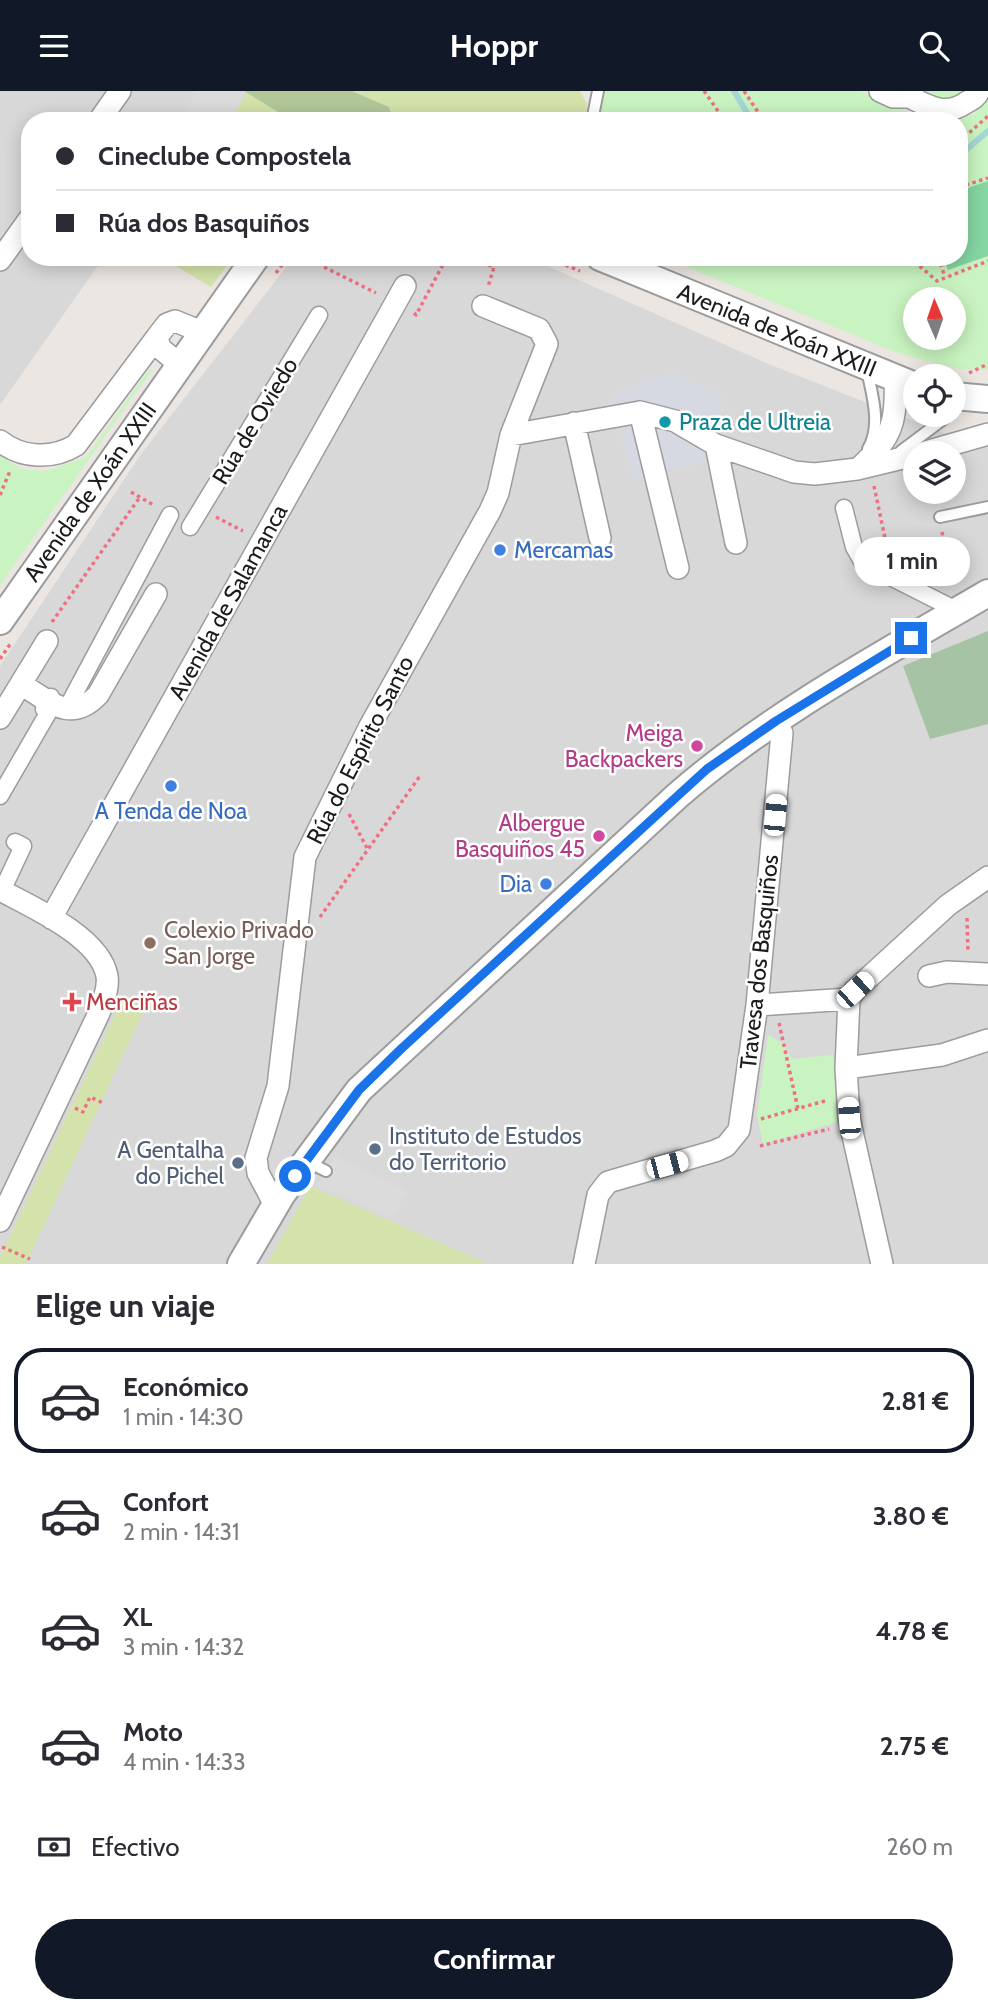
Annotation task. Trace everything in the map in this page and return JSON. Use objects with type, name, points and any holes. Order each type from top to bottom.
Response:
[{"type":"street","points":[[105,112],[120,91]]},
{"type":"street","points":[[880,91],[893,97],[911,94],[940,111],[954,111],[977,96],[979,91]]},
{"type":"street","points":[[0,260],[21,231]]},
{"type":"street","name":"Avenida de Xoán XXIII","points":[[0,621],[161,350],[202,332],[250,266]]},
{"type":"street","name":"Avenida de Xoán XXIII","points":[[622,266],[903,381]]},
{"type":"street","name":"Avenida de Salamanca","points":[[51,918],[405,286]]},
{"type":"street","points":[[483,306],[539,329],[547,344],[511,435]]},
{"type":"street","name":"Rúa de Oviedo","points":[[190,527],[319,315]]},
{"type":"street","points":[[0,441],[18,452],[34,455],[68,450],[76,445],[161,350],[167,324],[175,321],[202,332]]},
{"type":"street","points":[[864,471],[890,434],[903,388]]},
{"type":"street","points":[[511,435],[640,412],[675,421],[716,445],[794,472],[815,474],[864,471],[903,459]]},
{"type":"street","points":[[640,412],[678,568]]},
{"type":"street","points":[[575,423],[600,538]]},
{"type":"street","points":[[964,441],[988,434]]},
{"type":"street","name":"Rúa do Espírito Santo","points":[[275,1205],[258,1173],[256,1158],[278,1086],[305,857],[370,726],[490,511],[498,493],[511,435]]},
{"type":"street","points":[[716,445],[736,543]]},
{"type":"street","points":[[844,508],[854,547],[863,562],[956,610]]},
{"type":"street","points":[[0,796],[48,713],[44,709],[56,700],[170,515]]},
{"type":"street","points":[[241,1264],[275,1205],[316,1166],[359,1090],[707,769],[776,721],[988,593]]},
{"type":"street","points":[[21,684],[76,711],[89,705],[98,695],[156,594]]},
{"type":"street","points":[[0,718],[47,641]]},
{"type":"street","name":"Travesa dos Basquiños","points":[[747,1121],[782,733],[776,721]]},
{"type":"street","points":[[0,1221],[99,1013],[107,987],[101,959],[89,946],[51,918],[1,891],[23,846],[15,842]]},
{"type":"street","points":[[882,1264],[850,1124],[846,1068],[849,999],[855,990],[948,905],[988,877]]},
{"type":"street","points":[[929,976],[947,972],[978,974]]},
{"type":"street","points":[[757,1005],[849,999]]},
{"type":"street","points":[[846,1068],[942,1055],[988,1040]]},
{"type":"street","points":[[584,1264],[602,1187],[622,1177],[720,1149],[734,1138],[747,1121]]},
{"type":"lane","points":[[594,112],[598,91]]},
{"type":"lane","points":[[864,471],[865,454],[875,432],[876,416],[866,367]]},
{"type":"lane","points":[[864,471],[925,436],[934,427]]},
{"type":"lane","points":[[940,517],[988,507]]},
{"type":"path","points":[[704,91],[719,112]]},
{"type":"path","points":[[744,91],[758,112]]},
{"type":"path","points":[[968,134],[988,116]]},
{"type":"path","points":[[968,184],[988,178]]},
{"type":"path","points":[[920,266],[937,281],[988,261]]},
{"type":"path","points":[[324,266],[365,288]]},
{"type":"path","points":[[416,314],[442,266]]},
{"type":"path","points":[[941,266],[945,277]]},
{"type":"path","points":[[966,393],[988,364]]},
{"type":"path","points":[[0,495],[15,461]]},
{"type":"path","points":[[864,471],[893,576]]},
{"type":"path","points":[[0,480],[5,484]]},
{"type":"path","points":[[47,641],[44,635],[140,497],[131,492]]},
{"type":"path","points":[[201,510],[262,540]]},
{"type":"path","points":[[940,517],[947,556]]},
{"type":"path","points":[[314,925],[420,776]]},
{"type":"path","points":[[360,834],[368,851]]},
{"type":"path","points":[[963,913],[968,919],[978,974]]},
{"type":"path","points":[[780,1028],[798,1109]]},
{"type":"path","points":[[70,1105],[83,1112],[90,1097],[103,1103]]},
{"type":"path","points":[[747,1121],[835,1098]]},
{"type":"path","points":[[760,1146],[838,1127]]},
{"type":"path","points":[[2,1247],[30,1259]]},
{"type":"shaded area","points":[[0,91],[244,91],[273,112],[21,112],[21,266],[98,266],[0,405]]},
{"type":"shaded area","points":[[196,91],[246,92],[236,112],[186,112]]},
{"type":"shaded area","points":[[287,266],[547,266],[766,363],[903,417],[903,427],[929,427],[959,439],[988,439],[988,1264],[0,1264],[0,666],[141,454]]},
{"type":"shaded area","name":"Praza de Ultreia","points":[[666,372],[724,395],[711,429],[718,459],[633,479],[620,429],[610,405],[618,390],[664,376]]},
{"type":"shaded area","points":[[336,1156],[407,1190],[393,1218],[316,1185]]},
{"type":"green space","points":[[196,91],[244,91],[278,112],[186,112]]},
{"type":"green space","points":[[244,91],[352,91],[389,107],[391,112],[278,112]]},
{"type":"green space","points":[[352,91],[580,91],[587,104],[587,112],[391,112],[389,107]]},
{"type":"green space","points":[[605,91],[860,91],[908,112],[601,112]]},
{"type":"green space","points":[[922,91],[971,91],[959,101],[929,100]]},
{"type":"green space","points":[[988,98],[988,370],[966,369],[966,364],[939,364],[900,354],[684,266],[968,266],[968,116],[974,114]]},
{"type":"green space","points":[[988,181],[988,256],[968,263],[968,188]]},
{"type":"green space","points":[[176,266],[226,266],[211,287]]},
{"type":"green space","points":[[150,368],[152,370],[0,585],[0,456],[22,469],[46,471],[86,457]]},
{"type":"green space","points":[[988,631],[988,724],[930,739],[903,666]]},
{"type":"green space","points":[[128,996],[148,1001],[26,1264],[0,1264],[0,1257],[123,998]]},
{"type":"green space","points":[[768,1035],[783,1043],[792,1059],[833,1055],[837,1122],[763,1144],[757,1115]]},
{"type":"green space","points":[[310,1186],[489,1264],[267,1264]]},
{"type":"waterway","points":[[734,91],[747,112]]},
{"type":"waterway","points":[[968,148],[988,131]]},
{"type":"place","name":"Praza de Ultreia","points":[[665,422]]},
{"type":"place","name":"Mercamas","points":[[500,550]]},
{"type":"place","name":"Meiga Backpackers","points":[[697,746]]},
{"type":"place","name":"A Tenda de Noa","points":[[171,786]]},
{"type":"place","name":"Albergue Basquiños 45","points":[[599,836]]},
{"type":"place","name":"Dia","points":[[546,884]]},
{"type":"place","name":"Colexio Privado San Jorge","points":[[150,943]]},
{"type":"place","name":"Menciñas","points":[[72,1002]]},
{"type":"place","name":"Instituto de Estudos do Territorio","points":[[375,1149]]},
{"type":"place","name":"A Gentalha do Pichel","points":[[238,1163]]},
{"type":"route","points":[[295,1176],[359,1090],[707,769],[776,721],[911,638]]}]
